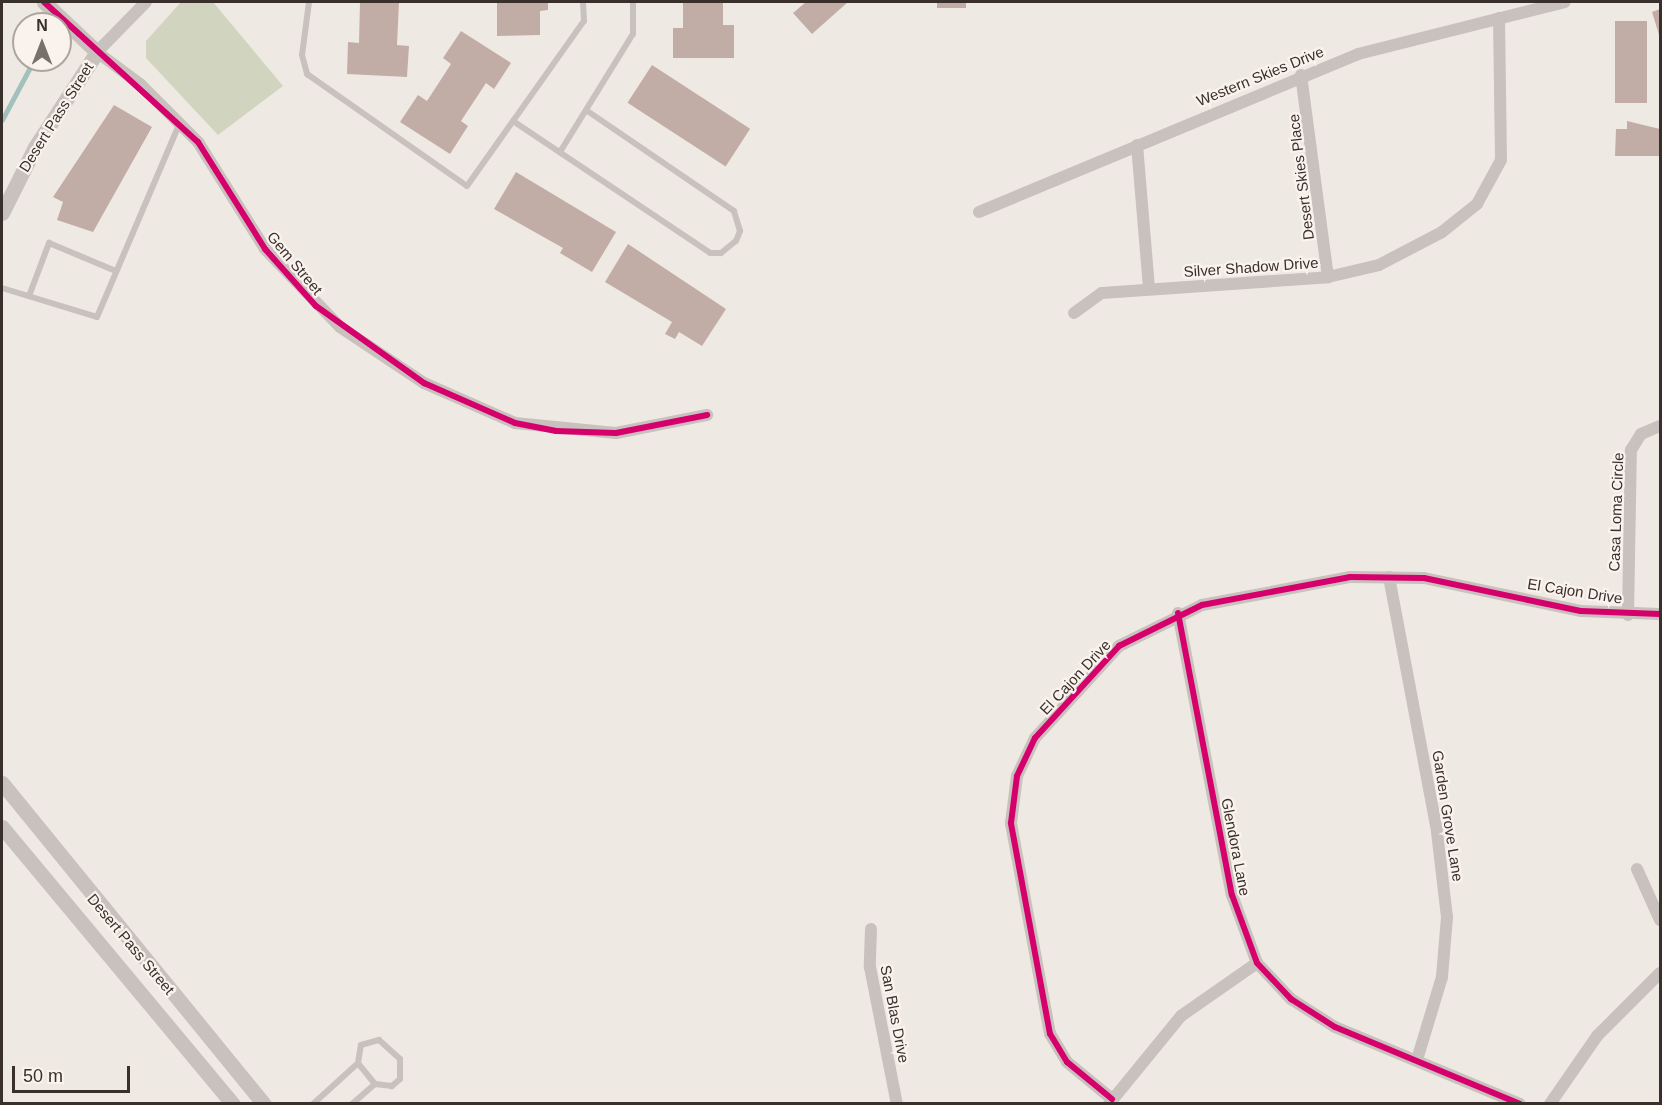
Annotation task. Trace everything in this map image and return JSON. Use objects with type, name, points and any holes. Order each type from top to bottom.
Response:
[{"type":"street","name":"Gem Street","points":[[44,2],[97,52],[180,121],[294,283],[339,327],[424,383],[515,423],[556,430],[616,433],[707,415]]},
{"type":"street","name":"Desert Pass Street","points":[[2,213],[35,147],[97,52],[146,2]]},
{"type":"street","name":"Western Skies Drive","points":[[979,212],[1301,75],[1380,47],[1564,2]]},
{"type":"street","name":"Silver Shadow Drive","points":[[1074,313],[1102,293],[1328,277],[1379,265],[1411,250],[1467,215],[1488,190],[1503,144],[1499,18]]},
{"type":"street","name":"Desert Skies Place","points":[[1301,75],[1328,277]]},
{"type":"street","points":[[1137,145],[1149,289]]},
{"type":"street","name":"Casa Loma Circle","points":[[1628,615],[1631,450],[1641,434],[1660,426]]},
{"type":"street","name":"El Cajon Drive","points":[[1110,1101],[1067,1062],[1044,1015],[1012,837],[1012,802],[1035,738],[1097,666],[1138,633],[1178,613],[1317,580],[1389,577],[1454,582],[1543,604],[1628,615],[1660,614]]},
{"type":"street","name":"Garden Grove Lane","points":[[1389,577],[1437,832],[1447,917],[1442,977],[1418,1060]]},
{"type":"street","name":"Glendora Lane","points":[[1178,613],[1232,896],[1257,963],[1305,1010],[1520,1104]]},
{"type":"street","name":"Desert Pass Street","points":[[2,783],[5,801],[264,1104]]},
{"type":"street","name":"Desert Pass Street","points":[[2,826],[233,1104]]},
{"type":"street","points":[[1637,869],[1660,920]]},
{"type":"street","name":"San Blas Drive","points":[[871,930],[870,967],[897,1104]]},
{"type":"street","points":[[1110,1101],[1181,1016],[1257,963]]},
{"type":"street","points":[[1550,1104],[1597,1036],[1660,974]]},
{"type":"lane","points":[[309,2],[302,55],[307,74],[467,186],[584,21],[584,2]]},
{"type":"lane","points":[[560,152],[633,34],[633,2]]},
{"type":"lane","points":[[513,121],[710,253],[721,253],[736,241],[740,231],[734,211],[586,110]]},
{"type":"lane","points":[[2,288],[97,317],[180,121]]},
{"type":"lane","points":[[29,296],[49,243],[116,271]]},
{"type":"lane","points":[[313,1104],[358,1063],[361,1045],[369,1041],[393,1047],[400,1059],[400,1079],[392,1086],[375,1084],[358,1063]]},
{"type":"lane","points":[[352,1104],[375,1084]]},
{"type":"green space","points":[[181,2],[213,2],[283,86],[218,135],[146,58],[146,41]]},
{"type":"building","points":[[360,2],[399,2],[397,45],[409,46],[407,77],[347,74],[348,42],[359,43]]},
{"type":"building","points":[[497,2],[548,2],[548,10],[540,11],[540,35],[497,36]]},
{"type":"building","points":[[683,2],[723,2],[723,25],[734,25],[734,58],[673,58],[673,28],[683,28]]},
{"type":"building","points":[[806,2],[848,2],[812,34],[793,13]]},
{"type":"building","points":[[937,2],[966,2],[966,8],[937,8]]},
{"type":"building","points":[[1660,9],[1660,38],[1652,12]]},
{"type":"building","points":[[1615,21],[1647,21],[1647,103],[1615,103]]},
{"type":"building","points":[[461,31],[511,63],[494,89],[486,83],[461,121],[468,126],[450,154],[400,122],[418,95],[427,101],[451,64],[443,58]]},
{"type":"building","points":[[652,65],[750,129],[726,166],[627,103]]},
{"type":"building","points":[[114,105],[152,127],[93,232],[57,220],[63,202],[53,197]]},
{"type":"building","points":[[1627,121],[1660,129],[1660,156],[1615,156],[1616,129],[1627,129]]},
{"type":"building","points":[[516,172],[616,232],[592,272],[560,253],[563,248],[494,209]]},
{"type":"building","points":[[628,244],[726,309],[702,346],[679,332],[675,339],[665,334],[672,322],[605,282]]},
{"type":"waterway","points":[[2,120],[28,72]]},
{"type":"cycle path","points":[[44,2],[198,142],[265,249],[316,306],[424,383],[515,423],[556,431],[616,433],[707,415]]},
{"type":"cycle path","points":[[1112,1099],[1067,1062],[1050,1034],[1011,823],[1017,776],[1035,738],[1119,646],[1202,605],[1350,577],[1424,578],[1581,611],[1660,614]]},
{"type":"cycle path","points":[[1178,613],[1232,895],[1257,963],[1291,999],[1335,1027],[1520,1104]]}]
